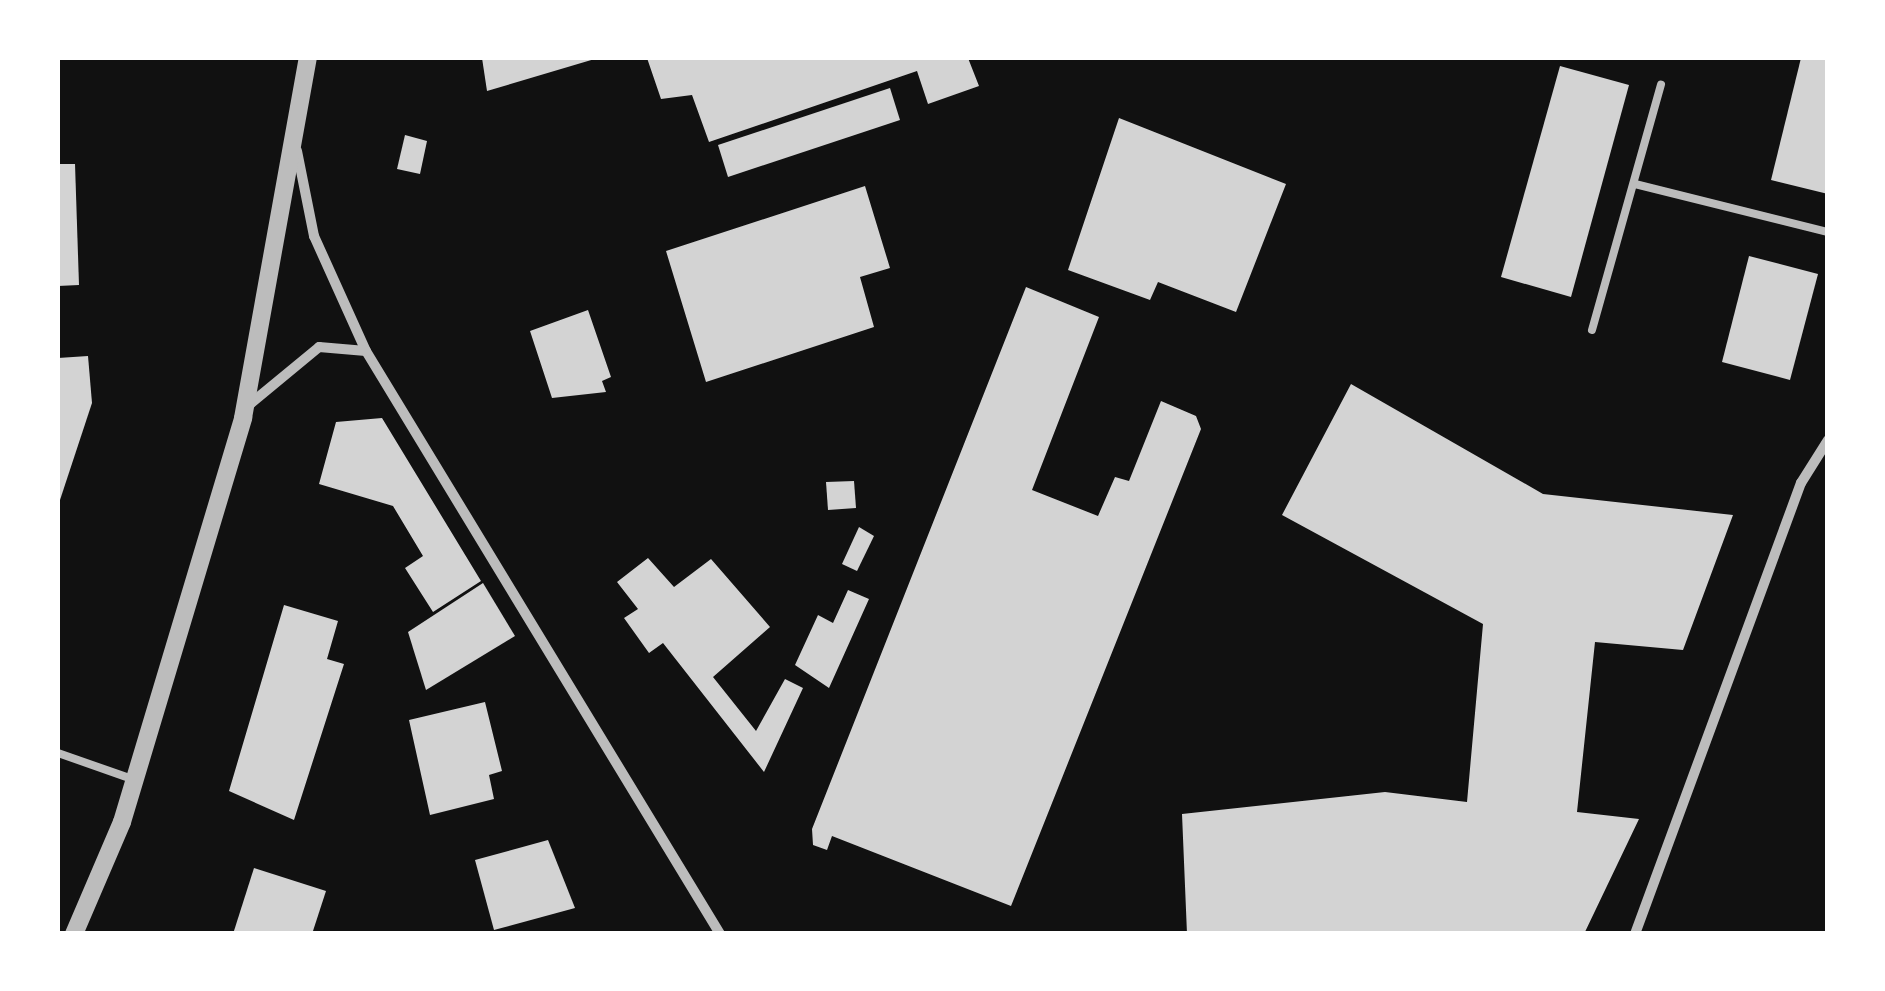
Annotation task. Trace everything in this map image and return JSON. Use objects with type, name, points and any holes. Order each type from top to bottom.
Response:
[{"type":"street","points":[[74,934],[136,780],[245,410],[297,151],[308,58]]},
{"type":"street","points":[[297,151],[314,236],[366,351],[720,934]]},
{"type":"street","points":[[245,410],[286,366],[319,347],[366,351]]},
{"type":"street","points":[[1635,934],[1800,483],[1828,440]]},
{"type":"lane","points":[[1592,330],[1661,84]]},
{"type":"lane","points":[[1634,184],[1828,232]]},
{"type":"lane","points":[[58,752],[136,780]]},
{"type":"building","points":[[482,58],[598,58],[487,91]]},
{"type":"building","points":[[647,58],[968,58],[979,86],[928,104],[917,71],[709,142],[692,95],[661,99]]},
{"type":"building","points":[[1801,58],[1828,58],[1828,194],[1771,180]]},
{"type":"building","points":[[1560,66],[1629,85],[1571,297],[1501,277]]},
{"type":"building","points":[[890,88],[900,120],[728,177],[718,145]]},
{"type":"building","points":[[1119,118],[1286,184],[1236,312],[1158,282],[1150,300],[1068,270]]},
{"type":"building","points":[[405,135],[427,141],[420,174],[397,169]]},
{"type":"building","points":[[58,164],[75,164],[79,285],[58,286]]},
{"type":"building","points":[[865,186],[890,268],[860,277],[874,327],[706,382],[666,251]]},
{"type":"building","points":[[1749,256],[1818,274],[1790,380],[1722,362]]},
{"type":"building","points":[[1026,287],[1099,317],[1032,490],[1098,516],[1115,477],[1129,481],[1161,401],[1196,416],[1201,429],[1011,906],[832,836],[827,850],[813,845],[812,829]]},
{"type":"building","points":[[588,310],[611,377],[602,381],[606,392],[552,398],[530,331]]},
{"type":"building","points":[[88,356],[92,403],[58,506],[58,358]]},
{"type":"building","points":[[1351,384],[1543,494],[1733,515],[1683,650],[1595,642],[1577,812],[1639,819],[1584,934],[1187,934],[1182,814],[1385,792],[1467,802],[1483,624],[1282,515]]},
{"type":"building","points":[[382,418],[481,581],[433,612],[405,568],[423,556],[393,506],[319,484],[336,422]]},
{"type":"building","points":[[854,481],[856,508],[828,510],[826,482]]},
{"type":"building","points":[[859,527],[874,536],[857,571],[842,564]]},
{"type":"building","points":[[648,558],[674,587],[711,559],[770,627],[713,677],[756,731],[785,679],[803,688],[764,772],[663,643],[649,653],[624,618],[638,609],[617,582]]},
{"type":"building","points":[[483,583],[515,636],[426,690],[408,632]]},
{"type":"building","points":[[848,590],[869,599],[829,688],[795,665],[818,615],[833,623]]},
{"type":"building","points":[[284,605],[338,621],[327,659],[344,664],[294,820],[229,791]]},
{"type":"building","points":[[485,702],[502,771],[489,775],[494,799],[430,815],[409,720]]},
{"type":"building","points":[[548,840],[575,908],[494,930],[475,860]]},
{"type":"building","points":[[254,868],[326,891],[312,934],[233,934]]}]
